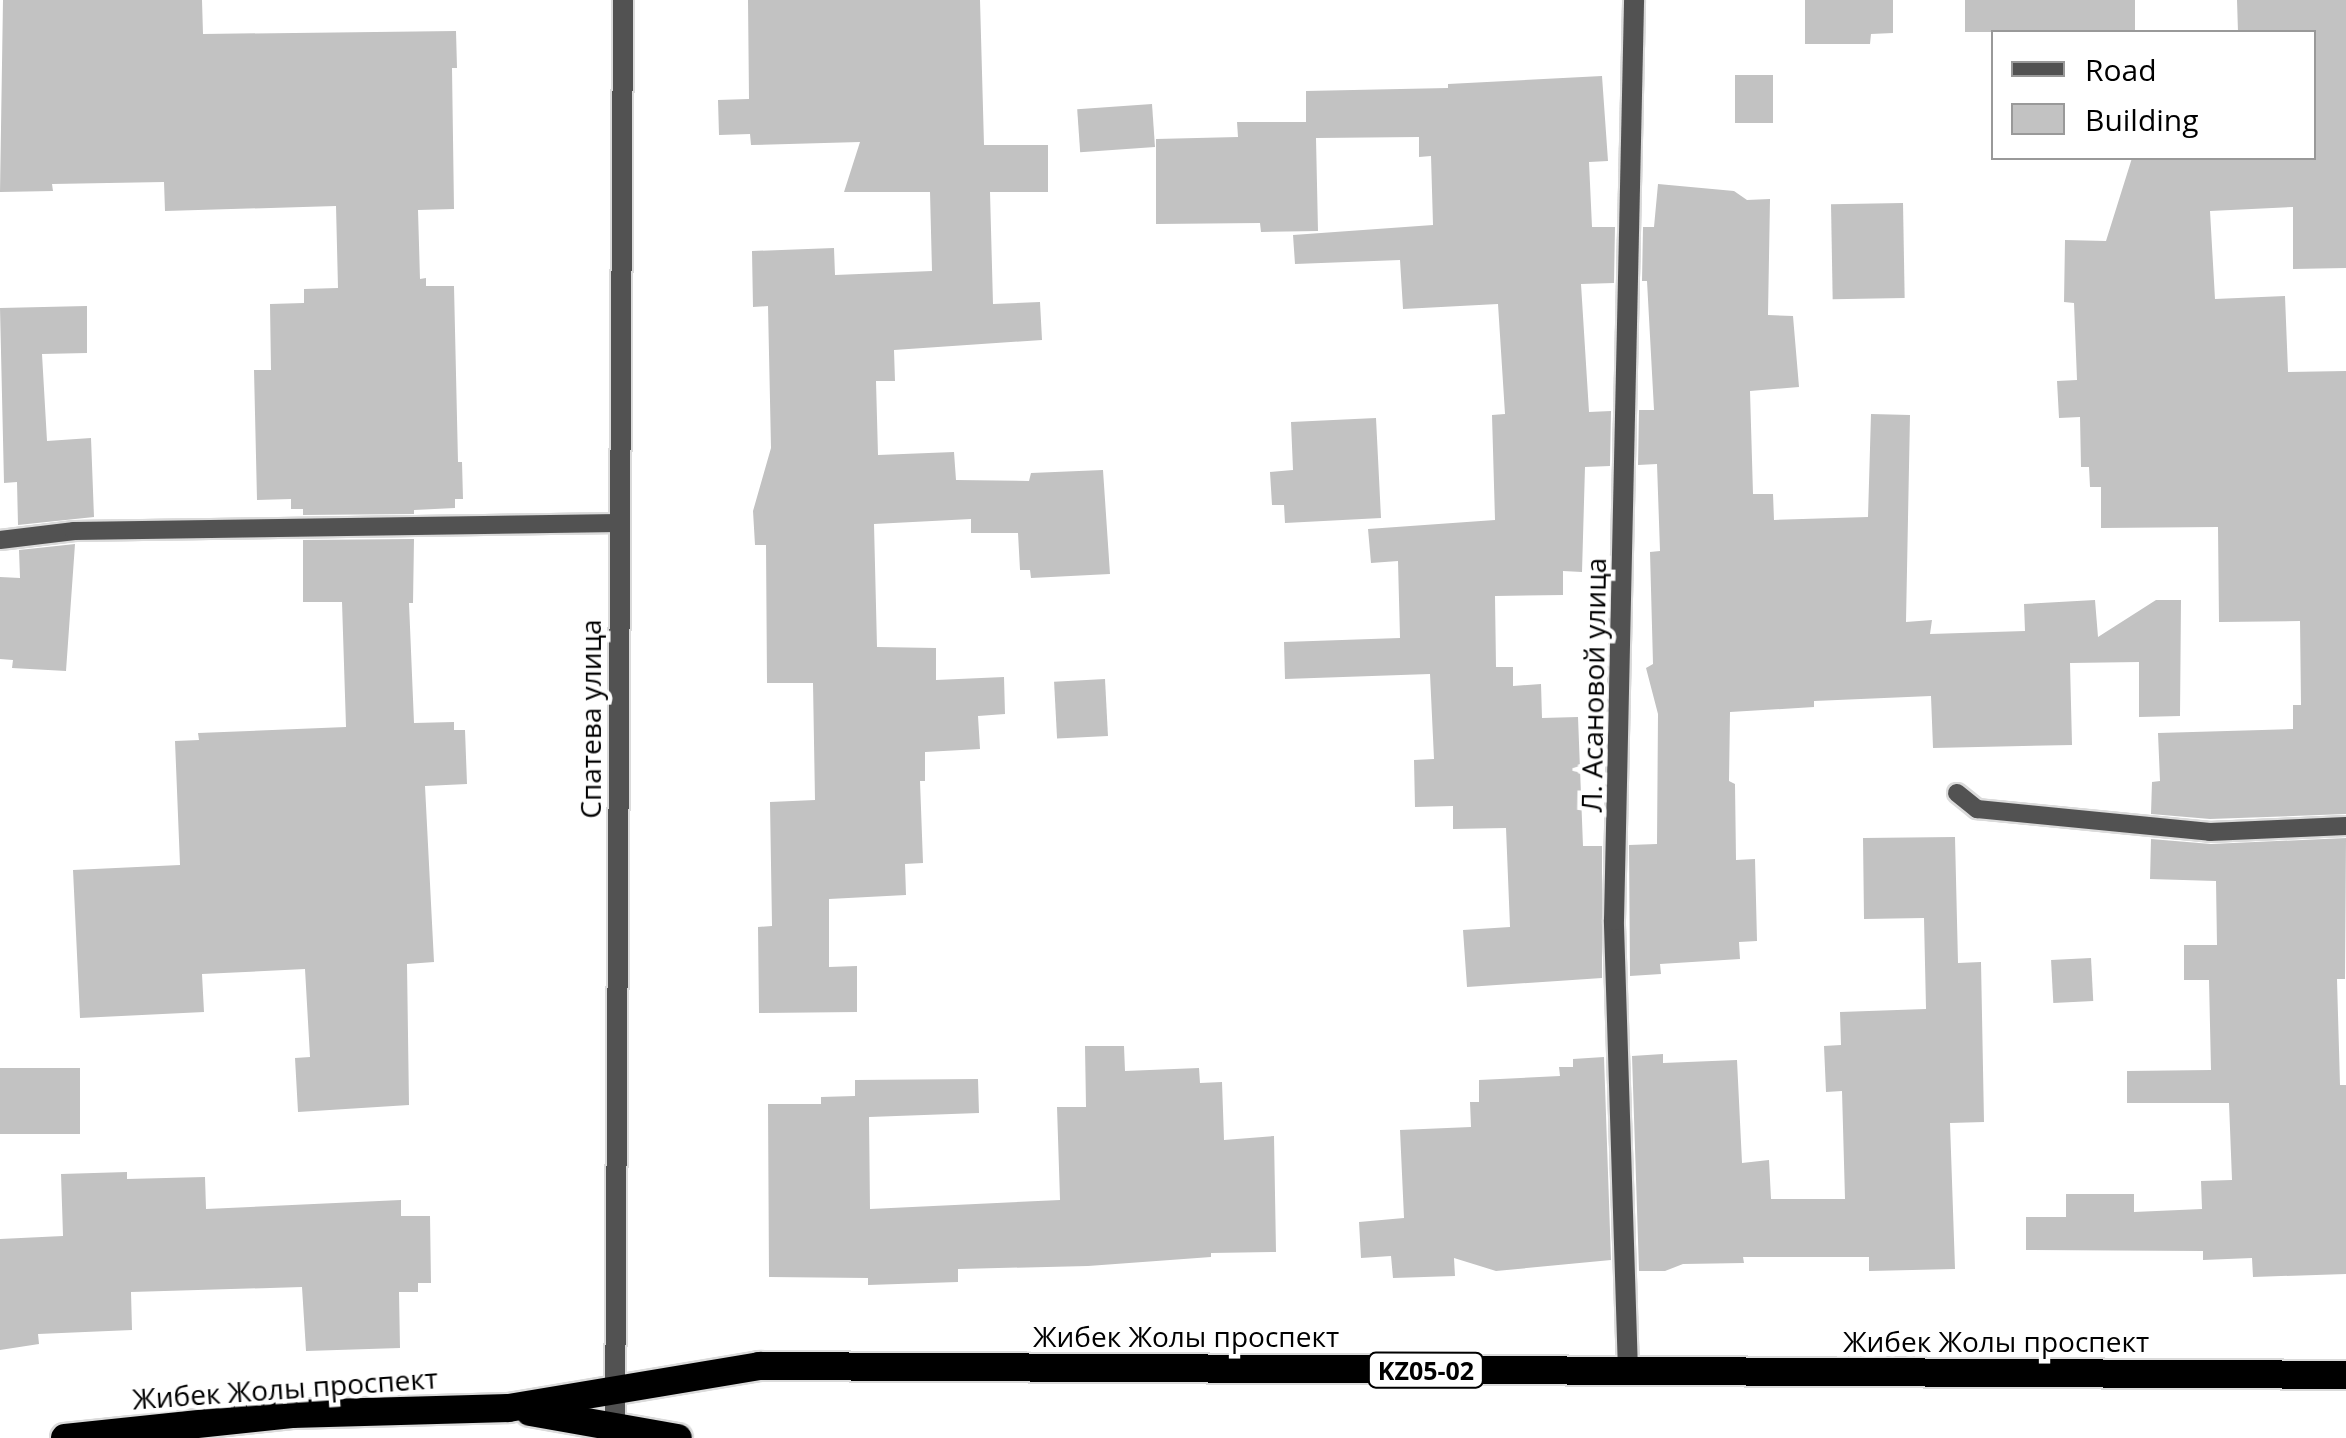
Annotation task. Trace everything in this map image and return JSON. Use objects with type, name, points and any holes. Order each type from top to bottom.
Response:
[{"type":"highway","name":"Жибек Жолы проспект","points":[[65,1438],[292,1414],[509,1408],[759,1366],[2346,1375]]},
{"type":"highway","name":"Жибек Жолы проспект","points":[[509,1408],[615,1432],[678,1438]]},
{"type":"street","name":"Спатева улица","points":[[615,1432],[623,0]]},
{"type":"street","name":"Л. Асановой улица","points":[[1628,1371],[1614,920],[1634,0]]},
{"type":"lane","points":[[0,540],[74,531],[619,523]]},
{"type":"lane","points":[[1957,792],[1977,809],[2210,832],[2346,826]]},
{"type":"building","points":[[3,0],[202,0],[203,34],[456,31],[457,68],[452,68],[454,209],[418,210],[420,279],[426,278],[426,286],[454,286],[458,462],[462,462],[463,499],[455,499],[455,508],[414,510],[414,514],[303,515],[303,509],[291,509],[291,499],[257,500],[254,370],[271,370],[270,304],[304,303],[304,289],[338,288],[336,206],[165,211],[164,182],[52,184],[53,191],[0,192]]},
{"type":"building","points":[[748,0],[980,0],[984,145],[1048,145],[1048,192],[990,192],[993,304],[1040,302],[1042,340],[894,350],[895,381],[876,381],[878,455],[954,452],[956,480],[1029,481],[1031,473],[1103,470],[1110,574],[1031,578],[1030,570],[1020,570],[1018,533],[971,533],[971,519],[874,524],[877,647],[936,648],[936,680],[1004,677],[1005,714],[978,716],[980,749],[925,752],[925,781],[920,781],[923,863],[905,864],[906,895],[829,899],[829,967],[857,966],[857,1012],[759,1013],[758,927],[772,926],[770,802],[815,800],[813,683],[767,683],[766,545],[755,545],[753,511],[771,448],[768,306],[753,307],[752,251],[834,248],[835,275],[932,271],[930,192],[844,192],[860,142],[751,145],[750,134],[719,135],[718,100],[749,99]]},
{"type":"building","points":[[1805,0],[1893,0],[1893,33],[1871,34],[1870,44],[1805,44]]},
{"type":"building","points":[[1965,0],[2135,0],[2135,30],[1965,32]]},
{"type":"building","points":[[2237,0],[2346,0],[2346,268],[2293,269],[2293,207],[2210,211],[2215,299],[2285,296],[2288,372],[2346,371],[2346,814],[2210,819],[2151,814],[2152,782],[2160,781],[2158,733],[2293,729],[2293,705],[2301,705],[2300,621],[2219,622],[2218,527],[2101,528],[2101,487],[2090,487],[2089,467],[2081,467],[2080,417],[2059,418],[2057,381],[2077,380],[2074,303],[2064,302],[2065,240],[2106,241],[2131,160],[2316,160],[2316,30],[2238,30]]},
{"type":"building","points":[[1735,75],[1773,75],[1773,123],[1735,123]]},
{"type":"building","points":[[1602,76],[1608,161],[1589,162],[1592,227],[1615,227],[1614,283],[1581,284],[1589,412],[1611,411],[1610,466],[1585,467],[1582,572],[1563,571],[1563,595],[1495,596],[1496,667],[1513,667],[1513,686],[1541,684],[1542,718],[1578,717],[1583,846],[1602,846],[1602,978],[1467,987],[1463,930],[1510,927],[1506,828],[1453,829],[1453,806],[1415,807],[1414,760],[1434,759],[1430,674],[1285,679],[1284,642],[1400,638],[1398,561],[1371,563],[1368,529],[1495,520],[1492,415],[1505,414],[1498,304],[1403,309],[1400,260],[1295,264],[1293,235],[1433,225],[1431,156],[1419,157],[1419,137],[1316,138],[1318,231],[1261,232],[1260,223],[1156,224],[1156,139],[1238,137],[1237,122],[1306,122],[1306,91],[1448,88],[1448,84]]},
{"type":"building","points":[[1152,104],[1155,147],[1080,152],[1077,109]]},
{"type":"building","points":[[1658,184],[1734,191],[1747,200],[1770,199],[1768,315],[1793,316],[1799,387],[1750,391],[1753,494],[1773,494],[1774,520],[1868,517],[1871,414],[1910,415],[1906,622],[1932,620],[1930,634],[2025,631],[2024,604],[2095,600],[2098,637],[2156,600],[2181,600],[2180,716],[2139,717],[2139,662],[2070,663],[2072,745],[1933,748],[1931,696],[1814,701],[1814,707],[1730,712],[1729,781],[1735,784],[1736,860],[1755,859],[1757,941],[1739,942],[1740,959],[1660,964],[1661,974],[1630,976],[1629,845],[1657,844],[1658,714],[1646,668],[1653,664],[1650,552],[1660,551],[1657,464],[1638,465],[1639,410],[1654,410],[1647,281],[1642,281],[1643,227],[1654,227]]},
{"type":"building","points":[[1903,203],[1905,298],[1833,299],[1831,204]]},
{"type":"building","points":[[87,306],[87,353],[42,354],[47,441],[91,438],[94,517],[18,525],[17,482],[4,483],[0,308]]},
{"type":"building","points":[[1376,418],[1381,518],[1285,523],[1284,505],[1272,505],[1270,472],[1293,470],[1291,422]]},
{"type":"building","points":[[414,539],[413,603],[409,603],[414,723],[454,722],[454,730],[465,730],[467,784],[425,786],[434,962],[407,964],[409,1105],[298,1112],[295,1058],[310,1057],[305,969],[202,974],[204,1012],[80,1018],[73,870],[180,865],[175,741],[199,740],[198,733],[346,727],[342,602],[303,602],[303,540]]},
{"type":"building","points":[[75,544],[66,671],[12,668],[13,660],[0,659],[0,577],[20,578],[19,550]]},
{"type":"building","points":[[1105,679],[1108,736],[1057,739],[1054,682]]},
{"type":"building","points":[[1955,837],[1958,963],[1981,962],[1984,1122],[1950,1123],[1955,1269],[1869,1271],[1869,1257],[1743,1257],[1744,1263],[1683,1264],[1665,1271],[1639,1271],[1632,1056],[1663,1054],[1663,1063],[1737,1060],[1742,1163],[1769,1160],[1771,1199],[1845,1199],[1842,1091],[1826,1092],[1824,1046],[1841,1045],[1840,1012],[1926,1009],[1924,918],[1864,919],[1863,838]]},
{"type":"building","points":[[2346,838],[2345,979],[2337,979],[2340,1085],[2346,1085],[2346,1274],[2253,1277],[2252,1258],[2203,1260],[2203,1251],[2026,1250],[2026,1217],[2066,1217],[2066,1194],[2134,1194],[2134,1212],[2202,1209],[2201,1181],[2232,1180],[2229,1103],[2127,1103],[2127,1071],[2211,1070],[2209,980],[2184,980],[2184,945],[2217,945],[2216,881],[2150,879],[2151,839],[2211,844]]},
{"type":"building","points":[[2091,958],[2093,1001],[2053,1003],[2051,960]]},
{"type":"building","points":[[1085,1046],[1124,1046],[1125,1071],[1199,1068],[1200,1083],[1222,1082],[1224,1140],[1274,1136],[1276,1252],[1211,1253],[1211,1257],[1088,1266],[958,1269],[958,1282],[868,1285],[868,1278],[769,1277],[768,1104],[821,1104],[821,1097],[855,1096],[855,1080],[978,1079],[979,1113],[869,1117],[870,1209],[1060,1200],[1057,1107],[1086,1107]]},
{"type":"building","points":[[1604,1057],[1611,1260],[1496,1271],[1454,1258],[1455,1276],[1393,1278],[1391,1256],[1361,1258],[1359,1222],[1404,1218],[1400,1130],[1471,1127],[1470,1102],[1479,1102],[1479,1080],[1560,1076],[1559,1067],[1573,1067],[1573,1059]]},
{"type":"building","points":[[0,1068],[80,1068],[80,1134],[0,1134]]},
{"type":"building","points":[[127,1172],[127,1179],[205,1177],[206,1209],[401,1200],[401,1216],[430,1216],[431,1283],[418,1283],[418,1292],[399,1292],[400,1348],[306,1351],[302,1287],[131,1292],[132,1330],[38,1334],[39,1344],[0,1350],[0,1239],[63,1236],[61,1174]]}]
